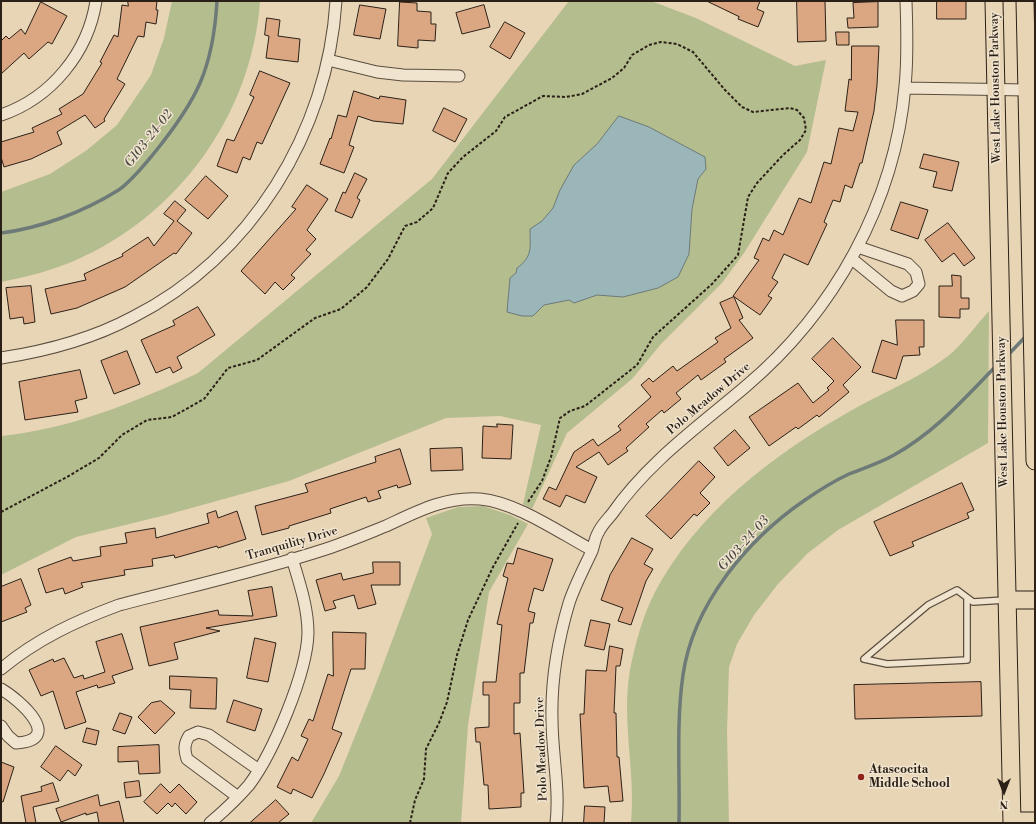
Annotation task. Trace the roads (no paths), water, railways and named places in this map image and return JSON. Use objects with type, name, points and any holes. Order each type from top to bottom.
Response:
[{"type":"main road","name":"West Lake Houston Parkway","points":[[994,1],[1012,822]]},
{"type":"main road","points":[[1027,12],[1031,90],[1032,306],[1035,461]]},
{"type":"main road","points":[[1007,600],[1035,600]]},
{"type":"main road","points":[[1012,822],[1035,822]]},
{"type":"street","points":[[1,115],[24,105],[52,85],[66,71],[90,27],[96,1]]},
{"type":"street","points":[[1,358],[48,349],[77,341],[133,317],[194,278],[218,256],[257,214],[281,178],[307,127],[320,93],[328,60],[336,1]]},
{"type":"street","name":"Polo Meadow Drive","points":[[556,823],[557,788],[552,719],[554,670],[569,602],[598,533],[621,500],[640,478],[674,445],[746,386],[788,346],[827,299],[852,259],[872,219],[890,166],[897,138],[905,88],[907,50],[906,1]]},
{"type":"street","points":[[328,60],[377,72],[403,75],[459,76]]},
{"type":"street","points":[[905,88],[996,91],[1031,90]]},
{"type":"street","points":[[852,259],[891,291],[902,296],[914,291],[919,284],[916,272],[908,264],[858,247]]},
{"type":"street","name":"Tranquility Drive","points":[[1,669],[22,652],[46,637],[87,617],[120,605],[292,558],[360,537],[446,501],[463,498],[497,502],[523,512],[592,550]]},
{"type":"street","points":[[210,823],[238,797],[259,770],[290,704],[299,680],[306,649],[307,619],[292,558]]},
{"type":"street","points":[[1,689],[34,717],[39,727],[36,736],[28,742],[16,742],[8,736],[1,726]]},
{"type":"street","points":[[238,797],[187,759],[184,751],[185,743],[189,736],[198,732],[209,735],[259,770]]},
{"type":"lane","points":[[967,598],[967,660],[887,664],[864,659],[928,605],[957,590],[973,602],[1007,600]]},
{"type":"water","points":[[619,116],[649,127],[705,157],[706,169],[698,179],[692,209],[689,254],[678,277],[658,288],[623,297],[597,295],[574,303],[569,300],[544,305],[533,316],[522,316],[507,312],[510,278],[516,273],[517,268],[526,260],[530,251],[530,229],[542,221],[553,208],[560,190],[574,165],[597,144]]},
{"type":"waterway","name":"G103-24-02","points":[[1,233],[16,231],[46,223],[90,206],[117,191],[137,173],[182,116],[200,82],[207,65],[212,46],[217,1]]},
{"type":"waterway","name":"G103-24-03","points":[[1008,355],[1027,335]]},
{"type":"waterway","name":"G103-24-03","points":[[679,823],[679,730],[683,675],[689,649],[698,623],[726,576],[763,534],[784,516],[805,500],[832,483],[849,474],[894,455],[909,446],[948,415],[996,366]]},
{"type":"place","name":"Atascocita Middle School","points":[[861,777]]}]
